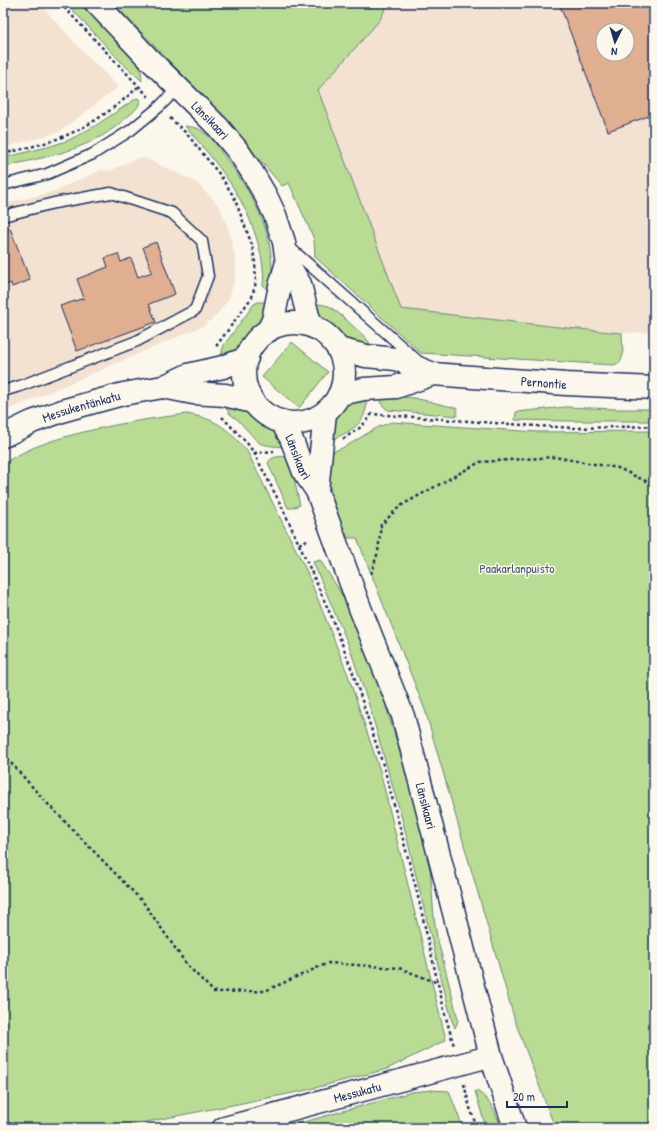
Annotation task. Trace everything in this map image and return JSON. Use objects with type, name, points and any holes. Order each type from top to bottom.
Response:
[{"type":"street","name":"Länsikaari","points":[[96,3],[147,57],[218,128],[238,151],[249,167],[269,201],[275,215],[285,252],[300,284],[308,316],[313,327]]},
{"type":"street","points":[[268,331],[273,320],[285,252]]},
{"type":"street","points":[[294,323],[313,327],[326,335],[338,349],[343,364],[344,375],[340,394],[333,405],[325,413],[318,417],[307,422],[281,422],[264,413],[254,402],[248,392],[245,381],[247,358],[254,344],[268,331],[279,326],[294,323]]},
{"type":"street","name":"Pernontie","points":[[338,349],[366,356],[396,359],[433,374],[566,384],[654,388]]},
{"type":"street","name":"Messukentänkatu","points":[[3,436],[32,422],[72,408],[123,394],[163,387],[188,375],[223,367],[247,358]]},
{"type":"street","name":"Pernontie","points":[[340,394],[364,388],[396,387],[433,374]]},
{"type":"street","name":"Messukentänkatu","points":[[163,387],[193,393],[225,396],[254,402]]},
{"type":"street","name":"Länsikaari","points":[[317,491],[325,413]]},
{"type":"street","name":"Länsikaari","points":[[281,422],[291,438],[304,472],[317,491],[360,608],[403,716],[491,1056],[515,1128]]},
{"type":"street","name":"Messukatu","points":[[223,1128],[491,1056]]},
{"type":"lane","points":[[3,185],[47,174],[93,154],[131,130],[159,107],[178,88]]},
{"type":"lane","points":[[3,216],[54,203],[110,194],[172,213],[202,241],[208,276],[195,310],[136,341],[20,386],[3,391]]},
{"type":"lane","points":[[285,252],[433,374]]},
{"type":"path","points":[[60,3],[159,107],[187,134],[220,175],[234,196],[252,245],[256,282],[252,297],[217,344],[216,350]]},
{"type":"path","points":[[3,154],[52,141],[75,131],[124,100],[139,86]]},
{"type":"path","points":[[339,441],[361,428],[372,414],[577,428],[654,426]]},
{"type":"path","points":[[220,415],[247,443],[254,453],[299,544],[333,620],[353,673],[385,771],[416,888],[445,1014],[470,1108],[477,1128]]},
{"type":"path","points":[[504,424],[505,419]]},
{"type":"path","points":[[360,608],[378,552],[381,525],[400,506],[480,462],[554,457],[618,468],[654,485]]},
{"type":"path","points":[[299,544],[307,540]]},
{"type":"path","points":[[3,754],[44,800],[143,902],[187,965],[214,992],[265,991],[328,963],[399,968],[438,983]]},
{"type":"shaded area","points":[[3,3],[39,3],[118,87],[59,132],[3,148]]},
{"type":"shaded area","points":[[388,3],[654,3],[654,332],[622,333],[567,328],[401,309],[318,90],[380,20]]},
{"type":"shaded area","points":[[137,158],[145,158],[192,180],[198,184],[219,206],[228,228],[236,263],[233,286],[228,300],[216,316],[203,326],[3,412],[3,204],[52,192],[101,170],[110,171]]},
{"type":"green space","points":[[66,3],[80,3],[139,66],[142,81],[123,64]]},
{"type":"green space","points":[[113,3],[388,3],[380,20],[318,90],[401,309],[622,333],[623,355],[620,363],[613,365],[421,353],[315,257],[314,239],[289,183],[282,186],[223,117]]},
{"type":"green space","points":[[137,98],[140,99],[140,102],[134,112],[113,129],[93,141],[57,154],[3,167],[3,158],[69,140],[95,126]]},
{"type":"green space","points":[[185,126],[194,127],[208,135],[235,171],[253,200],[263,220],[270,245],[272,268],[271,290],[267,290],[263,285],[263,268],[260,251],[244,207],[218,165]]},
{"type":"green space","points":[[258,302],[268,302],[251,338],[232,355],[222,358],[224,345],[254,304]]},
{"type":"green space","points":[[314,303],[329,306],[342,316],[365,337],[369,342],[370,349],[348,343],[343,339],[320,316]]},
{"type":"green space","points":[[292,342],[328,372],[299,408],[262,377]]},
{"type":"green space","points":[[385,395],[414,398],[457,408],[457,416],[388,410],[384,407],[379,398],[379,396]]},
{"type":"green space","points":[[367,398],[364,415],[361,421],[351,430],[329,441],[341,410],[351,402]]},
{"type":"green space","points":[[226,407],[241,407],[276,433],[284,447],[261,444],[238,420],[230,414]]},
{"type":"green space","points":[[566,407],[654,409],[654,421],[515,420],[516,412]]},
{"type":"green space","points":[[187,414],[206,419],[221,426],[247,451],[307,572],[348,675],[380,771],[446,1040],[387,1069],[303,1091],[116,1128],[3,1128],[3,464],[33,448],[66,437],[125,423]]},
{"type":"green space","name":"Paakarlanpuisto","points":[[391,422],[537,432],[654,431],[654,1128],[555,1128],[515,1021],[425,710],[357,538],[348,538],[331,494],[328,474],[328,453],[346,446],[375,429]]},
{"type":"green space","points":[[289,456],[300,505],[292,508],[288,508],[268,463],[274,458]]},
{"type":"green space","points":[[320,560],[338,588],[353,616],[385,703],[420,819],[429,853],[437,937],[457,1015],[458,1021],[455,1028],[403,822],[369,705],[349,646],[313,562]]},
{"type":"green space","points":[[430,1090],[449,1091],[463,1128],[282,1128],[412,1092]]},
{"type":"green space","points":[[475,1091],[486,1098],[495,1112],[501,1128],[486,1128]]},
{"type":"building","points":[[559,3],[654,3],[654,114],[608,131]]},
{"type":"building","points":[[10,228],[30,280],[12,287],[11,283],[3,286],[3,230]]},
{"type":"building","points":[[156,242],[175,294],[149,304],[156,322],[77,351],[60,306],[84,298],[77,279],[108,267],[105,258],[118,254],[121,262],[131,258],[138,277],[152,272],[143,247]]}]
